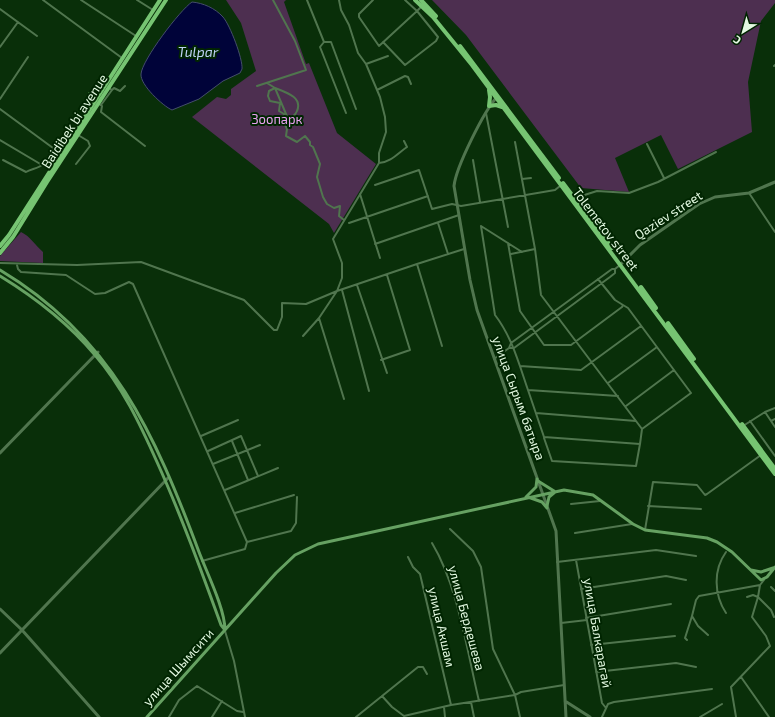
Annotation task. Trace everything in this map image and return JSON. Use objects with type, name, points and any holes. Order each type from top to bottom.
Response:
[{"type":"main road","name":"Baidibek bi avenue","points":[[0,246],[9,235],[75,134],[108,88],[137,36],[160,0]]},
{"type":"main road","name":"Baidibek bi avenue","points":[[124,59],[166,0]]},
{"type":"main road","name":"Tolemetov street","points":[[415,0],[449,35],[488,88],[497,97],[561,185],[744,426],[746,432],[775,474]]},
{"type":"main road","name":"Tolemetov street","points":[[421,0],[451,34],[497,97],[575,198],[597,231]]},
{"type":"main road","name":"Baidibek bi avenue","points":[[97,104],[101,91],[108,88]]},
{"type":"main road","points":[[488,88],[490,97],[489,106],[496,105],[503,107]]},
{"type":"main road","points":[[97,104],[90,94],[101,91]]},
{"type":"main road","name":"Baidibek bi avenue","points":[[0,253],[12,237],[75,134]]},
{"type":"main road","name":"Tolemetov street","points":[[622,264],[775,469]]},
{"type":"main road","points":[[0,270],[26,285],[46,301],[96,353],[121,392],[139,423],[167,479],[202,561],[220,608],[225,630]]},
{"type":"main road","points":[[0,276],[59,317],[96,353]]},
{"type":"main road","points":[[167,479],[221,625],[225,630]]},
{"type":"main road","points":[[526,497],[534,490],[538,480],[555,491],[564,490],[593,496],[633,524],[645,530],[707,538],[717,542],[732,552],[756,577],[764,580],[774,568]]},
{"type":"main road","points":[[526,497],[539,500],[547,507],[550,497],[555,491]]},
{"type":"main road","name":"улица Шымсити","points":[[147,717],[289,560],[310,547],[555,491]]},
{"type":"main road","points":[[749,570],[761,572],[774,568]]},
{"type":"street","points":[[43,0],[124,59]]},
{"type":"street","points":[[81,0],[137,36]]},
{"type":"street","points":[[137,0],[154,11]]},
{"type":"street","points":[[257,86],[306,70],[287,23],[273,0]]},
{"type":"street","points":[[307,0],[324,42]]},
{"type":"street","points":[[304,336],[338,291],[342,278],[342,263],[333,239],[380,163],[379,153],[386,132],[385,118],[377,90],[366,64],[358,53],[349,25],[341,10],[339,0]]},
{"type":"street","points":[[373,0],[359,14],[359,17],[378,46],[422,6]]},
{"type":"street","points":[[383,42],[405,65],[436,41],[438,36],[417,11],[405,0]]},
{"type":"street","points":[[0,9],[37,36]]},
{"type":"street","points":[[0,47],[18,22]]},
{"type":"street","points":[[324,42],[331,42],[356,109]]},
{"type":"street","points":[[324,42],[320,47],[346,113]]},
{"type":"street","points":[[366,64],[388,56]]},
{"type":"street","points":[[0,99],[28,57]]},
{"type":"street","points":[[377,90],[405,76],[408,77],[411,84]]},
{"type":"street","points":[[267,82],[274,88],[288,93],[297,99],[299,103],[296,114],[293,117],[287,118]]},
{"type":"street","points":[[108,88],[114,88],[120,91],[125,86]]},
{"type":"street","points":[[274,88],[289,121],[283,120]]},
{"type":"street","points":[[274,88],[269,91],[268,96],[270,101],[280,103],[279,111],[284,114],[283,120],[287,129],[286,136],[297,142],[305,136],[310,142],[310,145],[313,148],[320,164],[317,177],[323,197],[327,204],[334,208],[340,206],[339,216],[344,220]]},
{"type":"street","name":"улица Сырым батыра","points":[[497,97],[485,112],[456,176],[454,186],[464,250],[477,310],[556,531],[566,717]]},
{"type":"street","points":[[97,104],[101,112],[145,146]]},
{"type":"street","points":[[0,109],[54,148]]},
{"type":"street","points":[[485,112],[508,227]]},
{"type":"street","points":[[3,160],[26,172],[42,165],[64,137],[75,134],[88,141],[90,146],[76,164]]},
{"type":"street","points":[[0,140],[42,165]]},
{"type":"street","points":[[380,163],[391,160],[399,151],[405,148],[404,141]]},
{"type":"street","points":[[515,142],[535,249],[541,295],[558,315],[642,429],[637,462],[634,466],[553,461],[543,437],[514,348],[504,327],[495,315],[481,226],[522,252]]},
{"type":"street","points":[[647,144],[664,178]]},
{"type":"street","points":[[575,198],[597,191],[629,193],[664,178],[716,152]]},
{"type":"street","points":[[473,160],[480,202]]},
{"type":"street","points":[[375,185],[419,170],[432,209],[555,190],[561,185]]},
{"type":"street","points":[[522,179],[531,178]]},
{"type":"street","name":"Qaziev street","points":[[622,264],[640,245],[698,204],[715,198],[749,194],[775,182]]},
{"type":"street","points":[[360,194],[380,258]]},
{"type":"street","points":[[749,194],[775,232]]},
{"type":"street","points":[[349,223],[428,196]]},
{"type":"street","points":[[375,244],[459,215]]},
{"type":"street","points":[[438,222],[448,254]]},
{"type":"street","points":[[508,243],[520,311],[544,345],[570,345],[577,342],[623,306]]},
{"type":"street","points":[[510,254],[535,249]]},
{"type":"street","points":[[0,263],[77,265],[141,262],[244,300],[274,330],[277,330],[281,322],[282,303],[306,304],[338,291],[417,264],[464,250]]},
{"type":"street","points":[[17,264],[18,269],[21,272],[66,275],[95,294],[105,293],[130,282],[133,284],[247,542],[245,549],[202,561]]},
{"type":"street","points":[[417,264],[442,346]]},
{"type":"street","points":[[494,359],[509,348],[511,343],[598,278],[622,264]]},
{"type":"street","points":[[509,348],[514,348],[535,333],[602,283],[614,273],[615,269]]},
{"type":"street","points":[[381,360],[410,350],[386,275]]},
{"type":"street","points":[[598,278],[615,300],[628,308],[691,393],[642,429]]},
{"type":"street","points":[[357,285],[381,360],[387,373]]},
{"type":"street","points":[[342,290],[369,391]]},
{"type":"street","points":[[319,318],[344,399]]},
{"type":"street","points":[[520,366],[580,371],[641,326]]},
{"type":"street","points":[[608,383],[657,347]]},
{"type":"street","points":[[0,453],[96,353]]},
{"type":"street","points":[[626,406],[674,370]]},
{"type":"street","points":[[528,390],[618,396]]},
{"type":"street","points":[[744,426],[765,412],[775,408]]},
{"type":"street","points":[[765,412],[775,427]]},
{"type":"street","points":[[536,413],[636,421]]},
{"type":"street","points":[[771,421],[775,419]]},
{"type":"street","points":[[201,436],[238,420]]},
{"type":"street","points":[[750,421],[775,456]]},
{"type":"street","points":[[208,451],[241,436],[258,476]]},
{"type":"street","points":[[543,437],[640,444]]},
{"type":"street","points":[[232,441],[248,480]]},
{"type":"street","points":[[213,464],[260,445]]},
{"type":"street","points":[[645,530],[652,484],[654,482],[697,485],[705,495],[761,455]]},
{"type":"street","points":[[224,490],[278,468]]},
{"type":"street","points":[[0,653],[167,479]]},
{"type":"street","points":[[235,513],[294,495]]},
{"type":"street","points":[[247,542],[291,531],[296,523],[297,497]]},
{"type":"street","points":[[571,504],[602,501]]},
{"type":"street","points":[[648,506],[702,509]]},
{"type":"street","points":[[574,533],[633,524]]},
{"type":"street","points":[[450,529],[473,551],[481,567],[493,648],[515,695],[520,717]]},
{"type":"street","name":"улица Бердешева","points":[[432,543],[443,562],[460,620],[479,701]]},
{"type":"street","points":[[557,562],[656,550],[696,556]]},
{"type":"street","points":[[726,552],[719,566],[716,579],[719,598],[726,613]]},
{"type":"street","name":"улица Акшам","points":[[408,557],[413,567],[420,574],[451,705]]},
{"type":"street","name":"улица Балкарагай","points":[[576,560],[602,702],[606,708]]},
{"type":"street","points":[[581,590],[666,576],[686,580]]},
{"type":"street","points":[[736,717],[731,687],[770,646],[766,636],[752,617],[760,585],[764,580]]},
{"type":"street","points":[[688,640],[685,638],[696,600],[699,596],[760,585]]},
{"type":"street","points":[[771,587],[775,591]]},
{"type":"street","points":[[747,597],[753,595],[758,597],[771,610],[774,618]]},
{"type":"street","points":[[561,623],[671,604]]},
{"type":"street","points":[[0,609],[22,630],[99,717]]},
{"type":"street","points":[[692,616],[698,626],[708,635]]},
{"type":"street","points":[[225,630],[234,661],[244,717]]},
{"type":"street","points":[[591,645],[675,636]]},
{"type":"street","points":[[596,672],[676,663],[696,667]]},
{"type":"street","points":[[356,717],[418,667],[423,667],[427,674]]},
{"type":"street","points":[[741,677],[769,717]]},
{"type":"street","points":[[382,696],[392,707],[404,716],[451,705],[515,695],[521,692],[564,685]]},
{"type":"street","points":[[169,717],[179,700],[197,686],[237,711],[243,712]]},
{"type":"street","points":[[602,717],[608,704],[614,702],[712,688]]},
{"type":"street","points":[[565,700],[590,717]]},
{"type":"street","points":[[212,717],[222,701]]},
{"type":"street","points":[[471,702],[474,717]]},
{"type":"street","points":[[700,717],[722,704]]},
{"type":"street","points":[[444,707],[445,717]]},
{"type":"green space","name":"Зоопарк","points":[[226,0],[286,0],[284,2],[306,64],[309,63],[337,133],[376,164],[334,233],[329,224],[192,117],[217,97],[226,99],[231,95],[231,89],[256,71],[241,23]]},
{"type":"green space","points":[[432,0],[775,0],[775,3],[761,21],[748,82],[752,132],[678,169],[661,135],[615,158],[629,192],[581,188],[466,35]]},
{"type":"green space","points":[[21,232],[30,238],[43,252],[43,263],[0,261],[0,256]]},
{"type":"water","name":"Tulpar","points":[[192,2],[209,6],[226,21],[236,42],[242,69],[240,73],[223,81],[199,99],[172,110],[158,100],[148,89],[144,84],[141,74],[143,67],[154,47],[179,15]]}]
